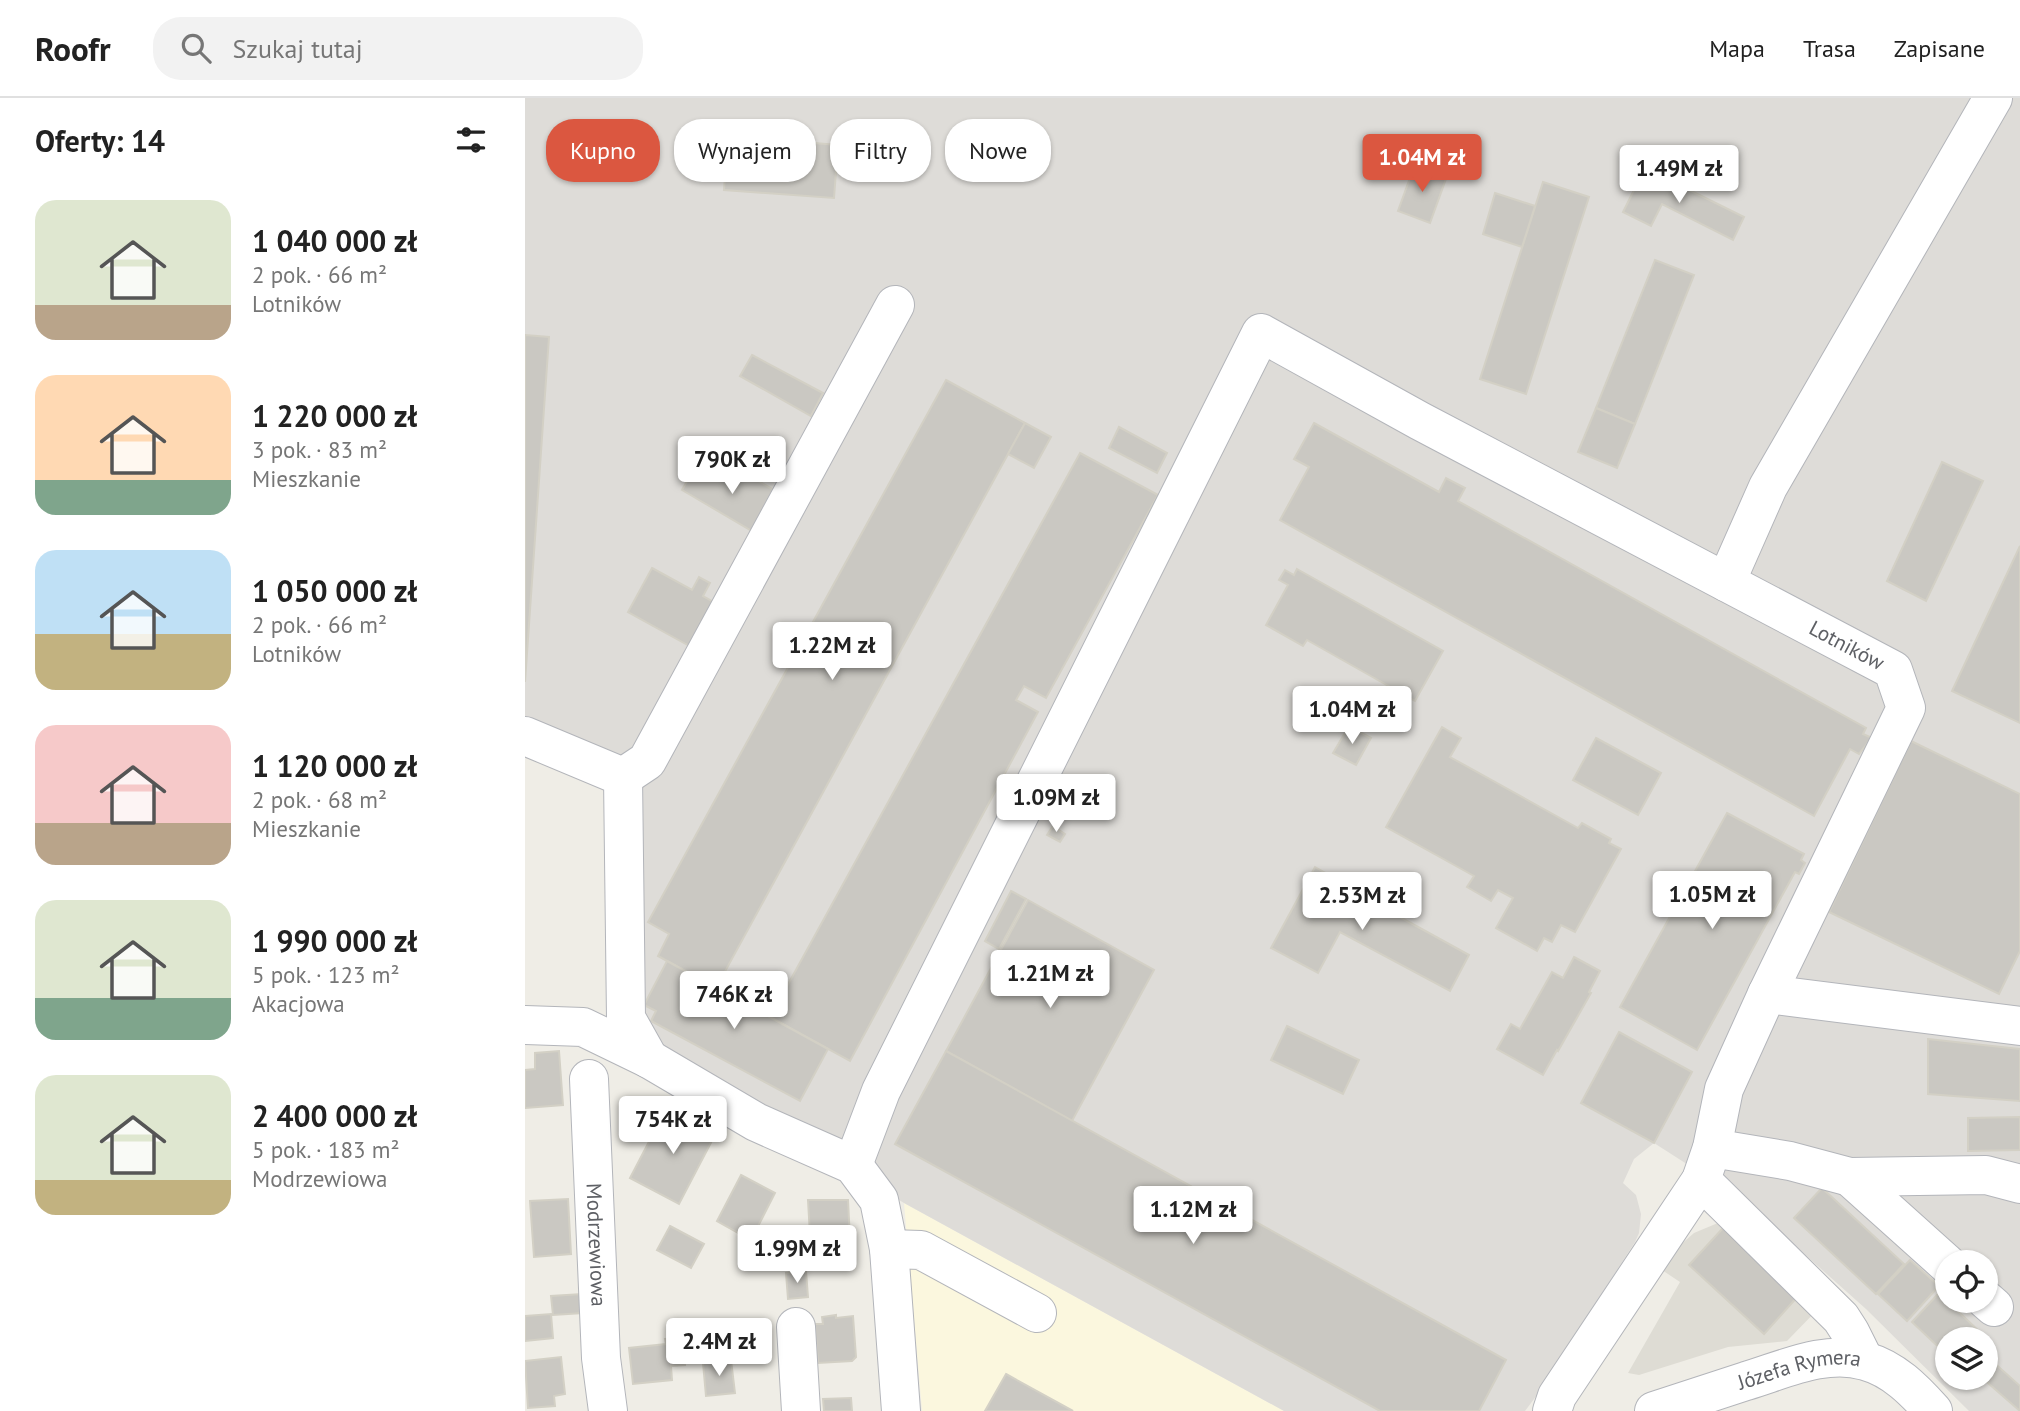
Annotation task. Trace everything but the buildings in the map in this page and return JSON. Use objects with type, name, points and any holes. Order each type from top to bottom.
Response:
[{"type":"street","points":[[1725,582],[1768,487],[1993,98]]},
{"type":"street","points":[[623,777],[647,761],[895,305]]},
{"type":"street","name":"Lotników","points":[[853,1165],[881,1091],[1261,333],[1420,421],[1893,670],[1906,708],[1767,994],[1724,1089],[1706,1164]]},
{"type":"street","points":[[525,736],[623,777]]},
{"type":"street","points":[[623,777],[626,1018],[649,1059]]},
{"type":"street","points":[[1767,994],[2020,1026]]},
{"type":"street","points":[[525,1025],[583,1027],[649,1059],[756,1122],[853,1165],[880,1200],[889,1249],[901,1411]]},
{"type":"street","name":"Modrzewiowa","points":[[589,1079],[601,1358],[608,1411]]},
{"type":"street","points":[[1706,1164],[1790,1161],[1850,1177],[1986,1175],[2020,1184]]},
{"type":"street","points":[[1706,1164],[1841,1318],[1864,1360]]},
{"type":"street","points":[[1552,1411],[1557,1396],[1706,1164]]},
{"type":"street","points":[[1850,1177],[1935,1253]]},
{"type":"street","points":[[889,1249],[921,1250],[1037,1313]]},
{"type":"street","points":[[796,1327],[801,1411]]},
{"type":"street","name":"Józefa Rymera","points":[[1654,1411],[1817,1360],[1840,1357],[1864,1360],[1897,1376],[1933,1411]]},
{"type":"shaded area","points":[[525,98],[2020,98],[2020,1411],[1969,1411],[1948,1390],[1998,1390],[1998,1327],[1935,1327],[1935,1377],[1866,1309],[1746,1202],[1654,1143],[1634,1159],[1623,1183],[1636,1195],[1641,1214],[1635,1242],[1525,1411],[1284,1411],[904,1203],[636,1038],[629,780],[525,718]]},
{"type":"shaded area","points":[[904,1203],[1284,1411],[922,1411]]},
{"type":"shaded area","points":[[1725,1220],[1820,1307],[1787,1341],[1728,1347],[1639,1375],[1628,1373],[1680,1282],[1659,1268],[1662,1261],[1694,1233]]}]
